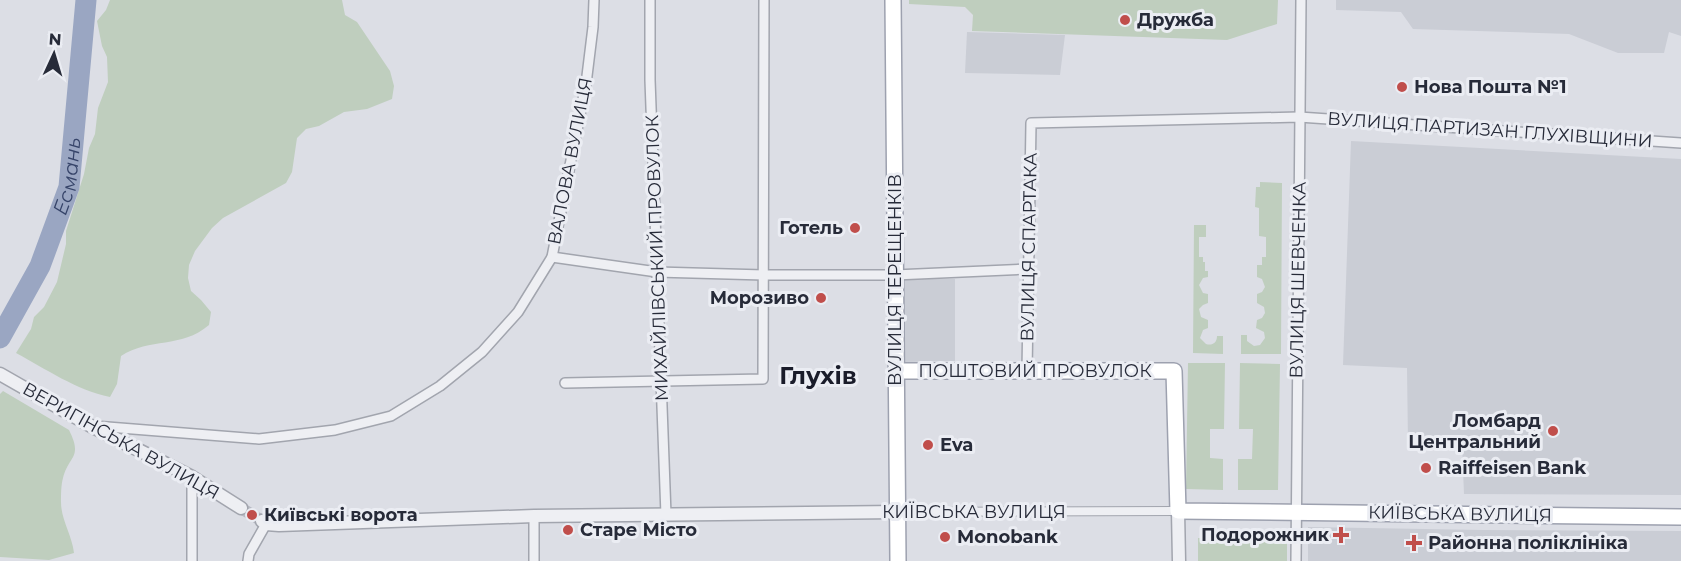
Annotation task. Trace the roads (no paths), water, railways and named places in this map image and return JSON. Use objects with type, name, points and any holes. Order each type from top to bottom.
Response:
[{"type":"main road","name":"ВУЛИЦЯ ТЕРЕЩЕНКІВ","points":[[893,0],[898,561]]},
{"type":"main road","name":"ПОШТОВИЙ ПРОВУЛОК","points":[[896,371],[1174,371],[1178,511]]},
{"type":"main road","name":"КИЇВСЬКА ВУЛИЦЯ","points":[[1178,511],[1681,517]]},
{"type":"street","name":"ВАЛОВА ВУЛИЦЯ","points":[[91,426],[259,439],[335,430],[391,416],[440,386],[482,352],[518,312],[552,257],[586,84],[594,0]]},
{"type":"street","name":"МИХАЙЛІВСЬКИЙ ПРОВУЛОК","points":[[650,0],[650,91],[666,515]]},
{"type":"street","points":[[565,383],[763,379],[764,0]]},
{"type":"street","name":"ВУЛИЦЯ ШЕВЧЕНКА","points":[[1296,561],[1301,0]]},
{"type":"street","name":"ВУЛИЦЯ ПАРТИЗАН ГЛУХІВЩИНИ","points":[[1031,123],[1299,117],[1681,143]]},
{"type":"street","name":"ВУЛИЦЯ СПАРТАКА","points":[[1027,372],[1031,123]]},
{"type":"street","points":[[552,257],[657,272],[764,275],[896,275],[1029,269]]},
{"type":"street","name":"ВЕРИГІНСЬКА ВУЛИЦЯ","points":[[0,374],[91,426],[192,477],[241,508]]},
{"type":"street","points":[[192,477],[192,561]]},
{"type":"street","points":[[1178,511],[1179,561]]},
{"type":"street","name":"КИЇВСЬКА ВУЛИЦЯ","points":[[264,523],[534,516],[1178,511]]},
{"type":"street","points":[[534,516],[534,561]]},
{"type":"street","points":[[248,561],[264,523]]},
{"type":"waterway","name":"Есмань","points":[[0,338],[40,266],[69,187],[86,0]]},
{"type":"tunnel","points":[[241,508],[262,521]]},
{"type":"place","name":"Дружба","points":[[1125,20]]},
{"type":"place","name":"Нова Пошта №1","points":[[1402,87]]},
{"type":"place","name":"Готель","points":[[855,228]]},
{"type":"place","name":"Морозиво","points":[[821,298]]},
{"type":"place","name":"Ломбард Центральний","points":[[1553,431]]},
{"type":"place","name":"Eva","points":[[928,445]]},
{"type":"place","name":"Raiffeisen Bank","points":[[1426,468]]},
{"type":"place","name":"Київські ворота","points":[[252,515]]},
{"type":"place","name":"Старе Місто","points":[[568,530]]},
{"type":"place","name":"Подорожник","points":[[1341,535]]},
{"type":"place","name":"Monobank","points":[[945,537]]},
{"type":"place","name":"Районна поліклініка","points":[[1414,543]]},
{"type":"district","name":"Глухів","points":[[818,375]]}]
